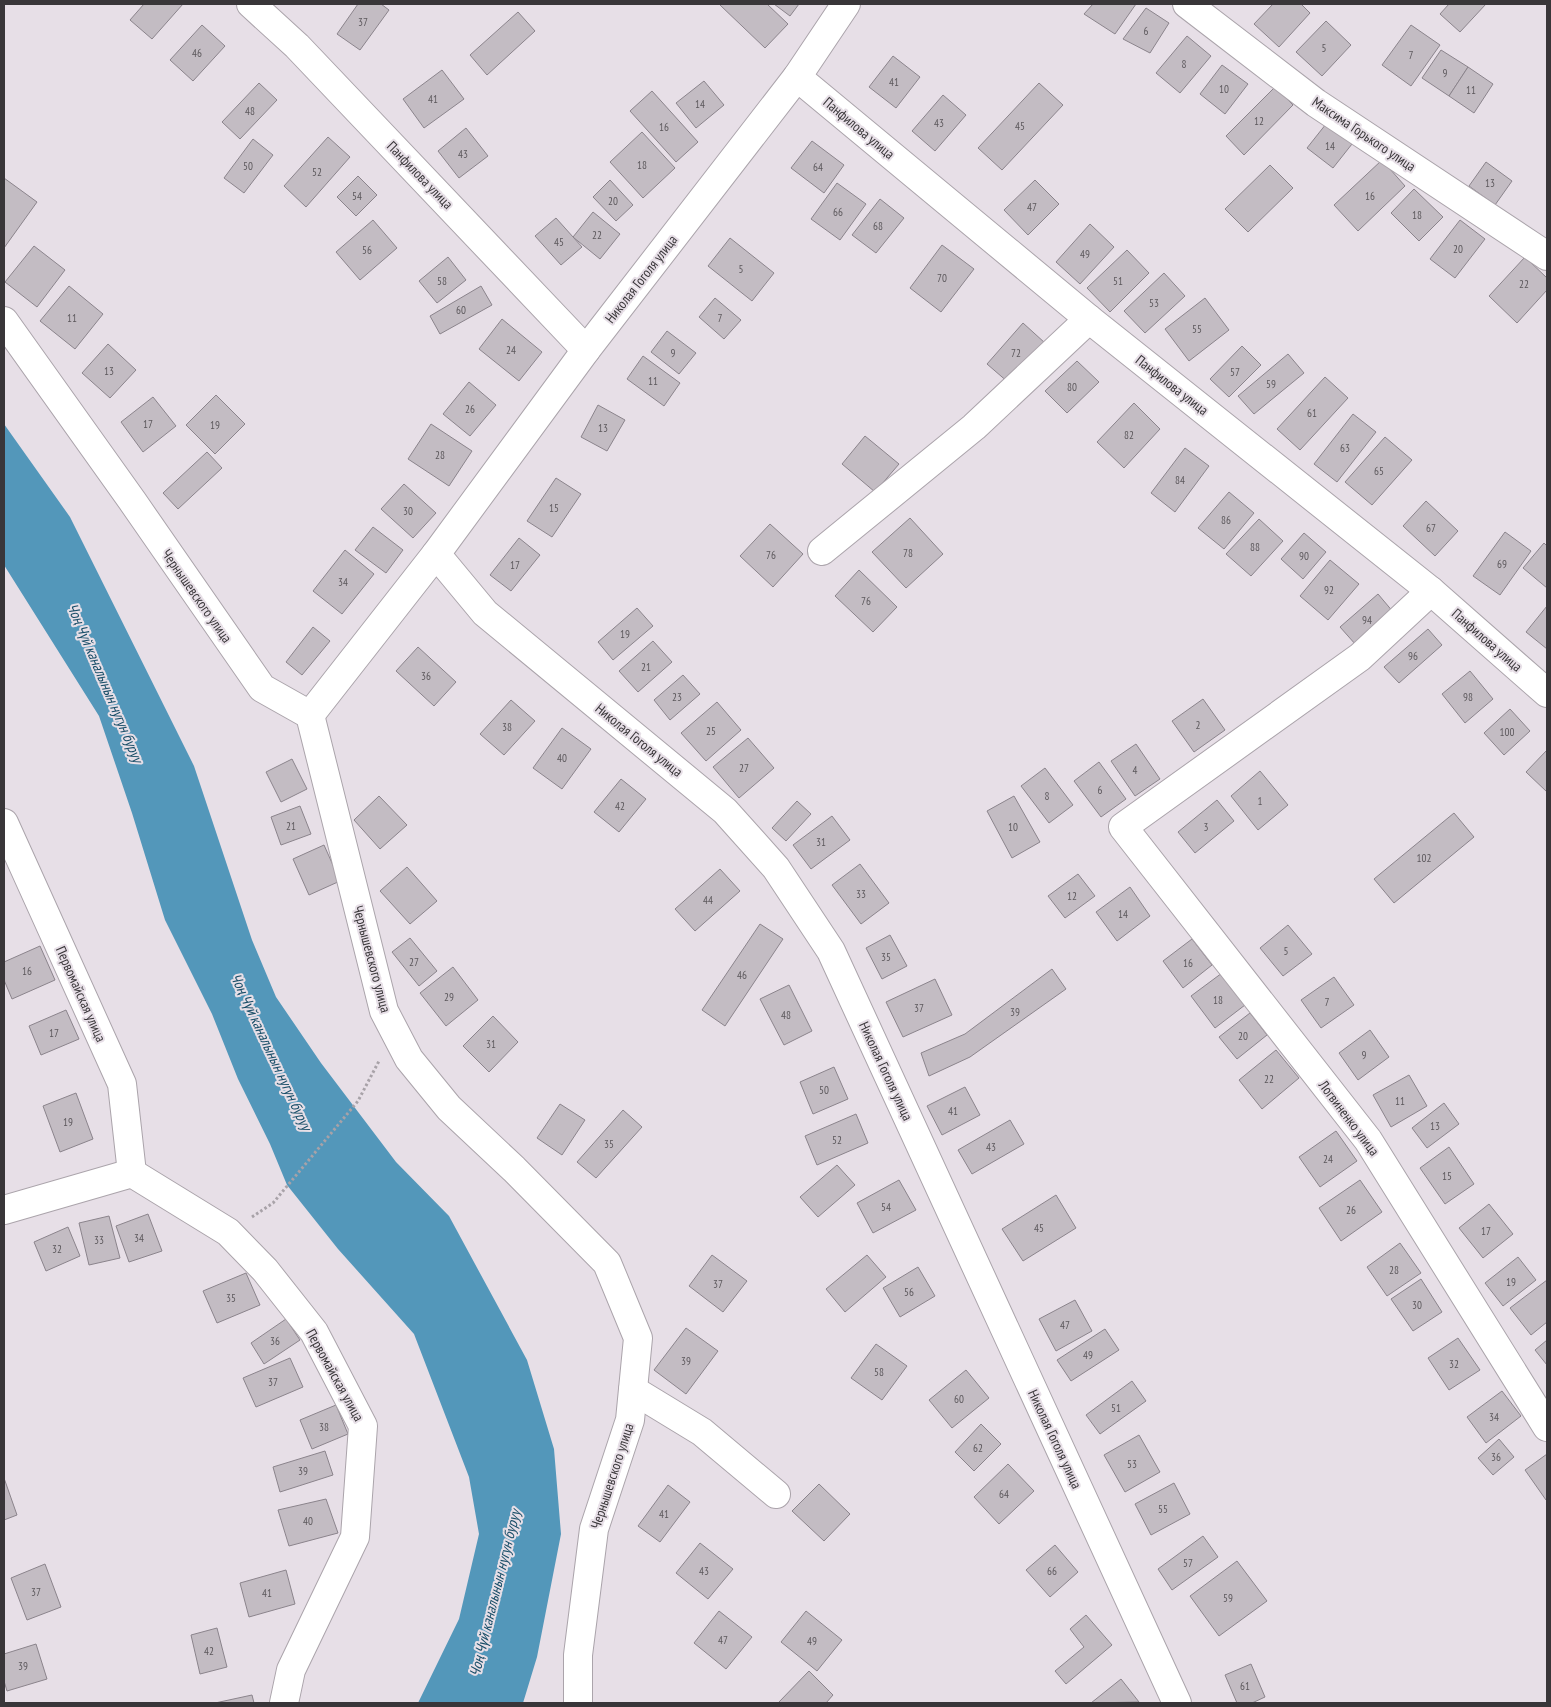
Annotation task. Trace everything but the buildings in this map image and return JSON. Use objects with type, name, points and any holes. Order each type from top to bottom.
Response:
[{"type":"street","name":"Панфилова улица","points":[[251,4],[297,46],[586,350]]},
{"type":"street","name":"Николая Гоголя улица","points":[[310,714],[436,554],[586,350],[797,77],[846,4]]},
{"type":"street","name":"Максима Горького улица","points":[[1187,4],[1316,103],[1547,256]]},
{"type":"street","name":"Панфилова улица","points":[[797,77],[1089,319],[1431,591],[1547,693]]},
{"type":"street","points":[[822,551],[974,426],[1089,319]]},
{"type":"street","name":"Чернышевского улица","points":[[4,320],[262,688],[310,714],[384,1011],[409,1060],[449,1108],[514,1168],[607,1263],[638,1338],[630,1420],[594,1529],[578,1655],[578,1703]]},
{"type":"street","name":"Николая Гоголя улица","points":[[436,554],[485,613],[725,811],[776,868],[831,951],[1177,1703]]},
{"type":"street","name":"Логвиненко улица","points":[[1431,591],[1360,656],[1123,827],[1368,1140],[1547,1427]]},
{"type":"street","name":"Первомайская улица","points":[[4,823],[122,1084],[132,1173],[228,1232],[265,1270],[314,1332],[363,1426],[355,1537],[291,1670],[284,1703]]},
{"type":"street","points":[[4,1210],[132,1173]]},
{"type":"street","points":[[633,1390],[702,1432],[776,1494]]},
{"type":"path","points":[[273,1203],[358,1101],[378,1063],[393,1028]]},
{"type":"water","name":"Чоң Чүй каналынын нугун буруу","points":[[4,424],[70,517],[194,766],[252,940],[276,997],[321,1063],[396,1162],[449,1216],[527,1360],[554,1449],[561,1534],[537,1657],[523,1703],[418,1703],[459,1619],[479,1534],[469,1477],[414,1334],[338,1249],[287,1185],[270,1144],[238,1079],[212,1014],[165,920],[132,813],[99,716],[4,565]]}]
